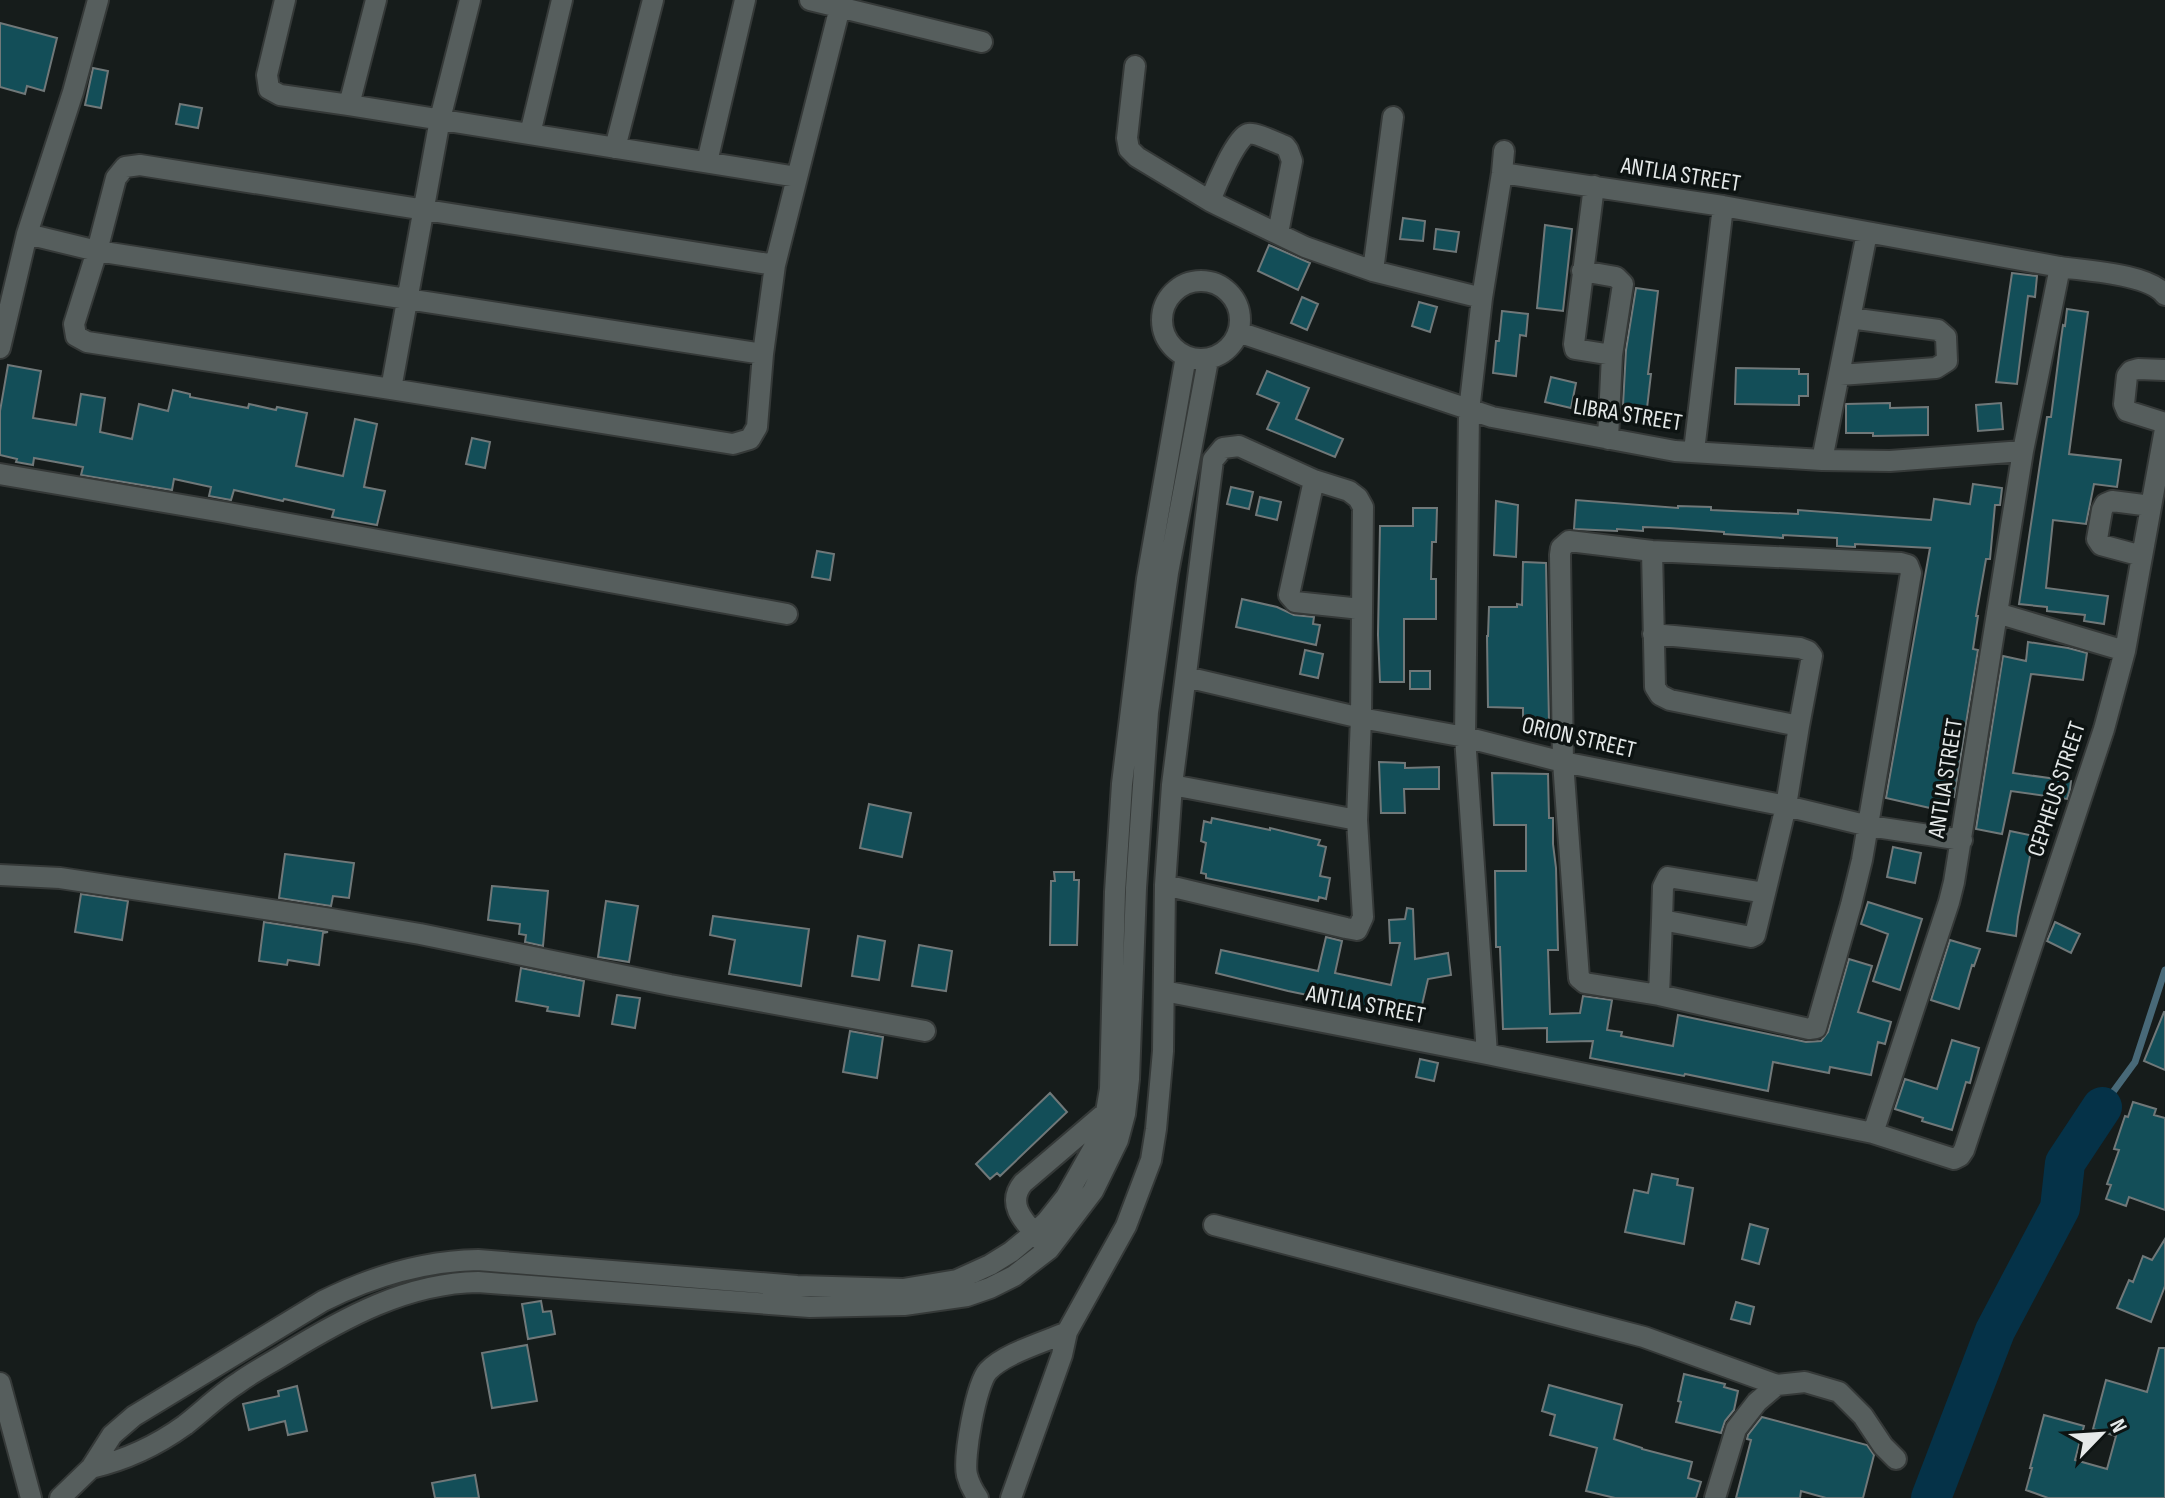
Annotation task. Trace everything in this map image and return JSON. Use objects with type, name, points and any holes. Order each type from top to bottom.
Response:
[{"type":"street","points":[[0,348],[27,234],[73,92],[98,0]]},
{"type":"street","points":[[285,0],[267,75],[269,89],[280,95],[797,177]]},
{"type":"street","points":[[349,105],[376,0]]},
{"type":"street","points":[[391,389],[440,119],[470,0]]},
{"type":"street","points":[[530,134],[562,0]]},
{"type":"street","points":[[615,148],[653,0]]},
{"type":"street","points":[[707,162],[745,0]]},
{"type":"street","points":[[810,0],[982,42]]},
{"type":"street","points":[[775,265],[140,165],[125,167],[116,178],[74,324],[76,336],[87,342],[733,444],[750,439],[757,427],[775,265],[840,7]]},
{"type":"street","points":[[1135,66],[1127,138],[1129,149],[1137,157],[1210,201],[1305,247],[1373,271],[1482,298]]},
{"type":"street","points":[[1373,271],[1393,117]]},
{"type":"street","points":[[1210,201],[1245,135],[1251,133],[1285,146],[1292,161],[1278,233]]},
{"type":"street","points":[[1487,1054],[1465,737],[1469,411],[1504,151]]},
{"type":"street","name":"ANTLIA STREET","points":[[1164,991],[1873,1133],[1949,902],[1962,840],[2023,451],[2060,267],[1723,206],[1502,173]]},
{"type":"street","points":[[1594,186],[1574,344],[1575,349],[1612,355]]},
{"type":"street","points":[[1694,451],[1723,206]]},
{"type":"street","points":[[1822,460],[1867,233]]},
{"type":"street","points":[[27,234],[97,251],[763,354]]},
{"type":"street","points":[[2060,267],[2147,281],[2165,295]]},
{"type":"street","points":[[1582,271],[1616,277],[1623,284],[1612,355],[1608,439]]},
{"type":"street","points":[[1210,282],[1231,296],[1238,307],[1238,332],[1223,353],[1208,360],[1186,356],[1167,339],[1163,314],[1167,302],[1185,285],[1210,282]]},
{"type":"street","points":[[1840,375],[1936,368],[1947,361],[1946,337],[1938,330],[1850,318]]},
{"type":"street","name":"LIBRA STREET","points":[[1238,332],[1469,411],[1675,451],[1890,461],[2023,451]]},
{"type":"street","points":[[1149,644],[1147,579],[1186,356]]},
{"type":"street","points":[[91,1468],[114,1463],[156,1444],[237,1383],[322,1331],[358,1313],[425,1287],[478,1282],[810,1307],[904,1297],[967,1296],[1014,1276],[1049,1249],[1093,1191],[1118,1140],[1112,1057],[1114,907],[1120,815],[1149,644],[1168,573],[1208,360]]},
{"type":"street","points":[[2165,370],[2131,371],[2127,376],[2124,404],[2127,411],[2165,426]]},
{"type":"street","name":"CEPHEUS STREET","points":[[1873,1133],[1954,1159],[1960,1156],[2104,729],[2125,651],[2165,426]]},
{"type":"street","points":[[1011,1498],[1062,1355],[1067,1332],[1126,1226],[1151,1160],[1162,1076],[1165,885],[1172,785],[1213,460],[1223,448],[1239,446],[1314,480],[1349,491],[1363,507],[1357,820],[1363,917],[1357,930],[1165,885]]},
{"type":"street","points":[[0,474],[787,614]]},
{"type":"street","points":[[1314,480],[1289,595],[1295,602],[1361,609]]},
{"type":"street","points":[[2142,556],[2101,545],[2097,539],[2102,510],[2105,504],[2112,501],[2151,506]]},
{"type":"street","points":[[1569,541],[1652,551],[1901,563],[1908,565],[1911,573],[1869,826],[1851,905],[1816,1028],[1585,983],[1579,978],[1563,762],[1561,548],[1569,541]]},
{"type":"street","points":[[1652,551],[1655,687],[1660,695],[1670,700],[1799,726]]},
{"type":"street","points":[[1997,613],[2125,651]]},
{"type":"street","points":[[1653,634],[1800,648],[1812,656],[1786,806],[1755,935],[1751,937],[1662,920]]},
{"type":"street","name":"ORION STREET","points":[[1186,677],[1361,718],[1465,737],[1563,762],[1786,806],[1869,826],[1962,840]]},
{"type":"street","points":[[1172,785],[1357,820]]},
{"type":"street","points":[[0,875],[60,878],[331,919],[925,1031]]},
{"type":"street","points":[[1659,995],[1663,887],[1668,877],[1765,893]]},
{"type":"street","points":[[60,1498],[91,1468],[112,1435],[134,1416],[323,1301],[354,1285],[392,1273],[453,1260],[478,1260],[904,1297],[933,1285],[957,1280],[1011,1252],[1047,1221],[1066,1197],[1116,1113]]},
{"type":"street","points":[[1049,1249],[1015,1205],[1017,1190],[1116,1113]]},
{"type":"street","points":[[1214,1225],[1644,1337],[1777,1385],[1805,1382],[1839,1392],[1863,1416],[1896,1459]]},
{"type":"street","points":[[420,1267],[425,1287]]},
{"type":"street","points":[[978,1498],[966,1472],[972,1421],[981,1384],[988,1371],[1009,1357],[1067,1332]]},
{"type":"street","points":[[224,1362],[237,1383]]},
{"type":"street","points":[[0,1383],[31,1498]]},
{"type":"street","points":[[1715,1498],[1736,1429],[1757,1402],[1777,1385]]},
{"type":"street","points":[[134,1416],[156,1444]]},
{"type":"building","points":[[0,23],[57,38],[44,91],[27,86],[25,94],[0,87]]},
{"type":"building","points":[[93,68],[108,71],[101,108],[85,105]]},
{"type":"building","points":[[180,104],[202,108],[198,128],[176,124]]},
{"type":"building","points":[[1403,218],[1425,221],[1423,241],[1400,239]]},
{"type":"building","points":[[1545,225],[1572,229],[1563,311],[1537,308]]},
{"type":"building","points":[[1436,229],[1459,232],[1456,252],[1434,249]]},
{"type":"building","points":[[1269,245],[1310,263],[1298,290],[1258,271]]},
{"type":"building","points":[[2012,273],[2037,276],[2035,297],[2028,296],[2017,384],[1996,382]]},
{"type":"building","points":[[1636,288],[1658,291],[1647,408],[1623,405],[1626,350]]},
{"type":"building","points":[[1302,297],[1318,304],[1307,330],[1291,323]]},
{"type":"building","points":[[1419,302],[1437,307],[1430,332],[1412,326]]},
{"type":"building","points":[[2067,309],[2088,312],[2069,454],[2121,460],[2117,487],[2094,484],[2086,524],[2053,520],[2046,588],[2108,596],[2104,624],[2084,621],[2085,615],[2019,604]]},
{"type":"building","points":[[1502,311],[1528,314],[1526,336],[1520,335],[1516,376],[1493,373]]},
{"type":"building","points":[[8,365],[41,371],[33,418],[76,425],[81,394],[105,398],[100,432],[132,439],[139,404],[168,411],[173,390],[190,394],[190,397],[248,408],[249,404],[307,413],[296,466],[343,476],[355,419],[377,424],[364,487],[385,491],[377,525],[332,517],[334,510],[234,490],[231,500],[209,496],[211,487],[174,479],[172,490],[81,475],[83,467],[34,458],[33,465],[16,462],[17,459],[0,455],[0,411]]},
{"type":"building","points":[[1736,368],[1799,369],[1799,374],[1808,374],[1808,396],[1799,396],[1799,405],[1735,404]]},
{"type":"building","points":[[1267,371],[1309,388],[1296,419],[1343,439],[1335,457],[1267,429],[1279,403],[1257,394]]},
{"type":"building","points":[[1551,377],[1576,383],[1571,408],[1545,402]]},
{"type":"building","points":[[1890,403],[1890,408],[1928,407],[1928,435],[1846,433],[1846,404]]},
{"type":"building","points":[[2001,403],[2003,429],[1978,431],[1976,405]]},
{"type":"building","points":[[472,438],[490,442],[485,468],[466,464]]},
{"type":"building","points":[[1973,484],[2002,488],[2000,505],[1995,505],[1990,559],[1986,559],[1976,616],[1973,649],[1978,650],[1954,797],[1946,795],[1943,811],[1886,798],[1930,548],[1837,546],[1837,538],[1783,535],[1783,538],[1669,528],[1643,527],[1643,531],[1574,529],[1576,500],[1798,514],[1798,510],[1931,520],[1934,499],[1970,504]]},
{"type":"building","points":[[1231,487],[1253,492],[1249,509],[1227,504]]},
{"type":"building","points":[[1260,497],[1281,502],[1277,520],[1256,515]]},
{"type":"building","points":[[1496,501],[1518,505],[1516,557],[1494,555]]},
{"type":"building","points":[[1413,508],[1437,508],[1431,579],[1436,579],[1436,619],[1404,619],[1404,682],[1380,682],[1380,526],[1413,526]]},
{"type":"building","points":[[817,551],[834,554],[830,580],[812,577]]},
{"type":"building","points":[[1523,562],[1546,563],[1549,723],[1523,723],[1523,708],[1488,707],[1489,607],[1522,605]]},
{"type":"building","points":[[1242,599],[1277,607],[1294,615],[1314,617],[1313,624],[1320,625],[1316,645],[1236,627]]},
{"type":"building","points":[[2028,642],[2087,653],[2083,680],[2031,674],[2013,773],[2071,781],[2070,789],[2067,799],[2011,791],[2002,834],[1976,829],[2003,656],[2026,661]]},
{"type":"building","points":[[1305,650],[1323,654],[1318,678],[1300,674]]},
{"type":"building","points":[[1410,671],[1430,671],[1430,689],[1410,689]]},
{"type":"building","points":[[1379,762],[1405,763],[1405,768],[1439,767],[1439,789],[1404,789],[1405,813],[1381,813]]},
{"type":"building","points":[[1492,773],[1548,774],[1549,818],[1553,818],[1556,868],[1558,950],[1548,950],[1550,1014],[1580,1013],[1583,996],[1612,1000],[1607,1030],[1622,1032],[1621,1036],[1673,1046],[1678,1015],[1806,1042],[1821,1041],[1828,1032],[1849,959],[1872,966],[1858,1012],[1891,1022],[1885,1044],[1878,1042],[1871,1075],[1830,1067],[1829,1073],[1773,1062],[1768,1091],[1590,1058],[1593,1041],[1547,1042],[1547,1028],[1503,1029],[1500,947],[1496,947],[1495,871],[1526,871],[1526,825],[1494,825]]},
{"type":"building","points":[[869,804],[911,813],[902,857],[860,848]]},
{"type":"building","points":[[1212,818],[1320,840],[1318,845],[1326,847],[1320,876],[1330,878],[1326,899],[1319,897],[1318,901],[1206,878],[1206,874],[1201,873],[1206,843],[1201,841],[1204,821],[1211,823]]},
{"type":"building","points":[[2010,831],[2034,836],[2016,936],[1987,931]]},
{"type":"building","points":[[1893,847],[1921,853],[1915,883],[1887,877]]},
{"type":"building","points":[[285,854],[354,863],[349,898],[333,896],[331,906],[279,898]]},
{"type":"building","points":[[1054,872],[1074,872],[1074,880],[1079,880],[1077,945],[1050,945],[1051,881],[1055,881]]},
{"type":"building","points":[[492,886],[548,891],[543,946],[525,942],[526,935],[519,934],[520,924],[488,920]]},
{"type":"building","points":[[81,894],[128,901],[122,940],[75,932]]},
{"type":"building","points":[[606,901],[638,906],[629,962],[598,957]]},
{"type":"building","points":[[1868,902],[1922,919],[1900,990],[1873,981],[1888,934],[1861,924]]},
{"type":"building","points":[[1407,908],[1413,909],[1415,959],[1448,953],[1451,975],[1428,979],[1419,1018],[1216,973],[1221,950],[1318,971],[1326,937],[1342,941],[1335,973],[1391,985],[1400,943],[1390,943],[1389,920],[1405,919]]},
{"type":"building","points":[[713,916],[809,929],[801,986],[729,974],[735,940],[710,935]]},
{"type":"building","points":[[264,922],[328,932],[323,933],[319,965],[288,960],[287,965],[259,961]]},
{"type":"building","points":[[2055,922],[2080,934],[2071,953],[2047,941]]},
{"type":"building","points":[[858,936],[885,941],[879,980],[852,976]]},
{"type":"building","points":[[1950,940],[1980,949],[1959,1009],[1931,1000]]},
{"type":"building","points":[[919,945],[952,951],[946,991],[912,986]]},
{"type":"building","points":[[521,968],[584,981],[579,1016],[547,1011],[548,1007],[516,1001]]},
{"type":"building","points":[[617,995],[640,998],[635,1028],[612,1024]]},
{"type":"building","points":[[2165,1012],[2165,1070],[2144,1061]]},
{"type":"building","points":[[850,1031],[883,1037],[877,1078],[843,1072]]},
{"type":"building","points":[[1952,1040],[1979,1048],[1952,1130],[1895,1109],[1905,1079],[1937,1089]]},
{"type":"building","points":[[1420,1059],[1438,1063],[1434,1081],[1416,1077]]},
{"type":"building","points":[[1050,1093],[1067,1112],[1000,1176],[997,1173],[990,1179],[976,1164]]},
{"type":"building","points":[[2133,1102],[2156,1109],[2154,1115],[2165,1118],[2165,1210],[2129,1197],[2126,1206],[2106,1199],[2111,1185],[2107,1184],[2119,1150],[2114,1149]]},
{"type":"building","points":[[1652,1174],[1678,1179],[1677,1185],[1693,1188],[1684,1244],[1625,1232],[1634,1190],[1648,1193]]},
{"type":"building","points":[[1750,1224],[1768,1229],[1759,1264],[1742,1259]]},
{"type":"building","points":[[2165,1239],[2165,1286],[2151,1322],[2117,1308],[2129,1280],[2133,1282],[2143,1256],[2152,1260]]},
{"type":"building","points":[[541,1301],[543,1312],[551,1311],[555,1334],[528,1339],[522,1304]]},
{"type":"building","points":[[1736,1302],[1754,1307],[1750,1324],[1731,1319]]},
{"type":"building","points":[[527,1345],[537,1401],[492,1408],[482,1353]]},
{"type":"building","points":[[2159,1348],[2165,1348],[2165,1498],[2048,1498],[2026,1490],[2044,1415],[2084,1426],[2075,1460],[2107,1469],[2116,1436],[2093,1429],[2106,1380],[2147,1392]]},
{"type":"building","points":[[1684,1374],[1725,1384],[1724,1387],[1738,1391],[1734,1410],[1725,1421],[1721,1433],[1676,1422]]},
{"type":"building","points":[[1549,1385],[1622,1405],[1614,1439],[1692,1462],[1688,1478],[1701,1482],[1696,1498],[1615,1498],[1586,1491],[1597,1448],[1550,1435],[1555,1415],[1542,1411]]},
{"type":"building","points":[[297,1386],[307,1431],[288,1435],[285,1421],[249,1430],[243,1404],[279,1396],[278,1391]]},
{"type":"building","points":[[1762,1417],[1867,1445],[1874,1455],[1863,1498],[1826,1498],[1801,1491],[1800,1498],[1736,1498],[1751,1440],[1747,1439],[1748,1435]]},
{"type":"building","points":[[475,1475],[479,1498],[435,1498],[432,1483]]},
{"type":"waterway","points":[[2102,1107],[2135,1062],[2165,970]]},
{"type":"waterway","points":[[1931,1498],[1995,1331],[2060,1208],[2065,1163],[2102,1107]]}]
